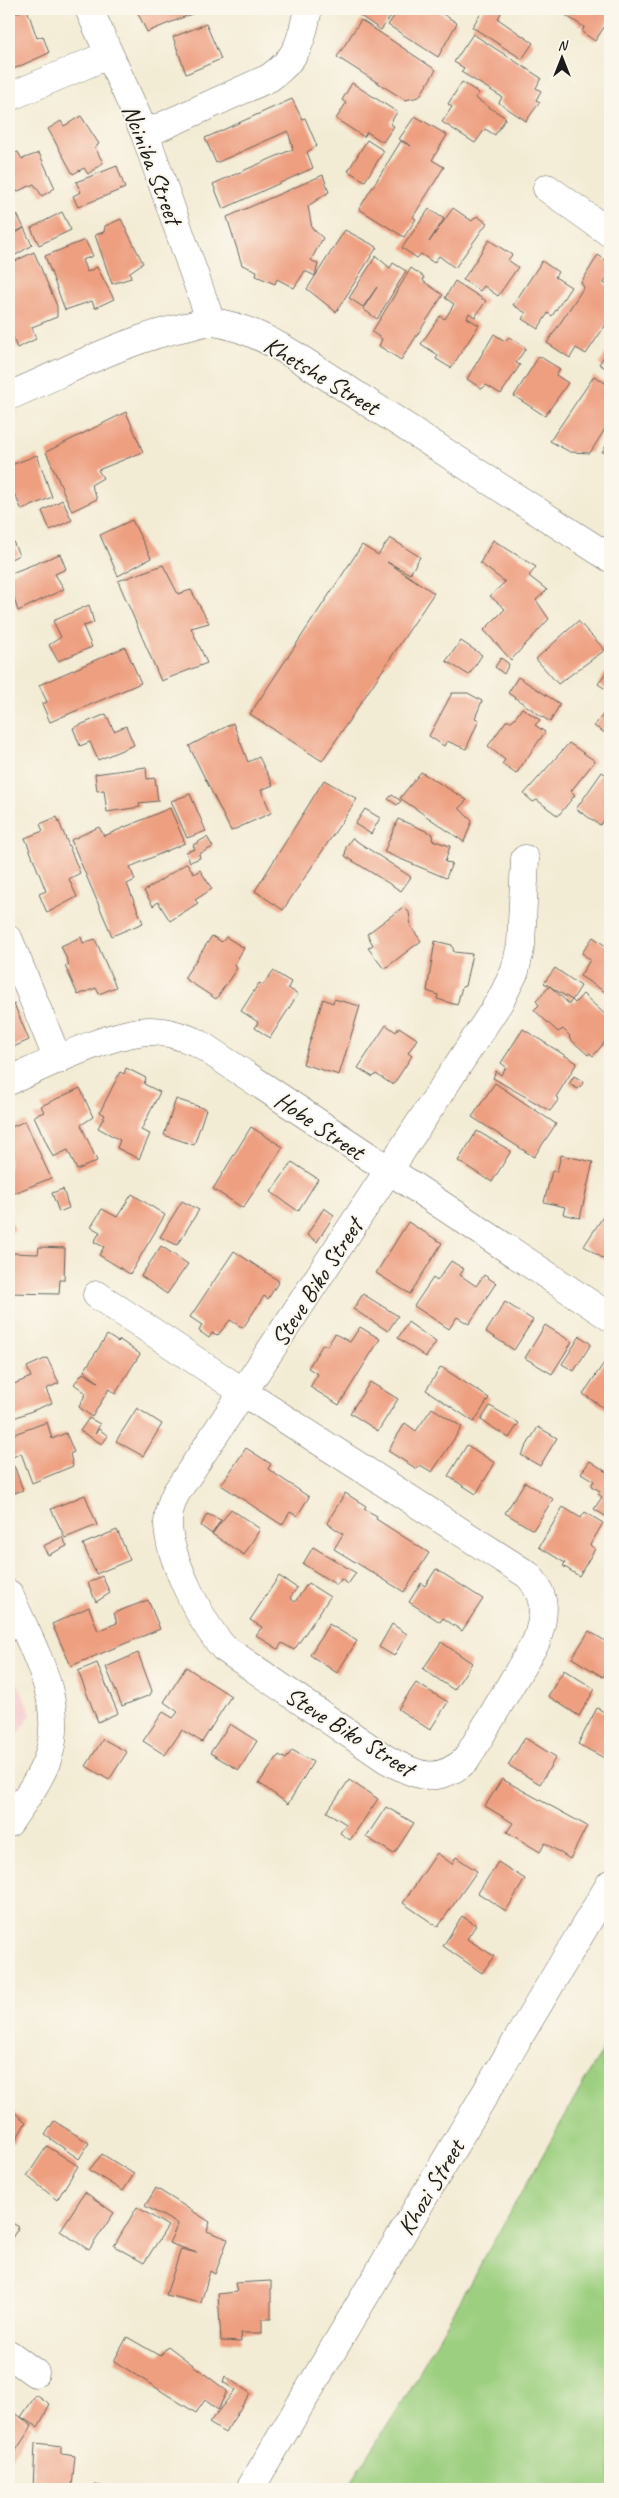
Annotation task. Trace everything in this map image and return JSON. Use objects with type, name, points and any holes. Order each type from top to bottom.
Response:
[{"type":"street","name":"Nciniba Street","points":[[89,9],[145,134],[211,322]]},
{"type":"street","points":[[145,134],[269,78],[284,68],[295,55],[302,38],[308,9]]},
{"type":"street","points":[[9,97],[108,55]]},
{"type":"street","points":[[547,188],[610,233]]},
{"type":"street","name":"Khetshe Street","points":[[9,396],[133,342],[168,330],[211,322],[238,328],[270,341],[294,355],[610,558]]},
{"type":"street","name":"Steve Biko Street","points":[[98,1295],[243,1392],[528,1575],[537,1585],[542,1595],[543,1609],[542,1627],[536,1642],[466,1760],[456,1769],[442,1775],[425,1776],[406,1770],[386,1759],[236,1658],[212,1635],[202,1617],[172,1550],[168,1520],[170,1505],[176,1493],[243,1392],[389,1171],[500,1002],[515,971],[521,945],[525,859]]},
{"type":"street","points":[[9,940],[58,1060]]},
{"type":"street","name":"Hobe Street","points":[[9,1081],[118,1037],[148,1031],[175,1034],[198,1043],[610,1317]]},
{"type":"street","points":[[9,1594],[45,1678],[52,1704],[54,1730],[48,1758],[9,1823]]},
{"type":"street","name":"Khozi Street","points":[[250,2489],[610,1884]]},
{"type":"street","points":[[9,2354],[35,2373]]},
{"type":"shaded area","points":[[9,1662],[31,1714],[9,1750]]},
{"type":"green space","points":[[610,2043],[610,2489],[347,2489],[401,2404],[606,2044]]},
{"type":"building","points":[[27,9],[37,38],[43,36],[49,53],[9,71],[9,16]]},
{"type":"building","points":[[136,9],[204,9],[147,32]]},
{"type":"building","points":[[359,9],[396,9],[381,30],[356,13]]},
{"type":"building","points":[[399,9],[435,9],[457,23],[438,57],[388,25]]},
{"type":"building","points":[[484,9],[503,9],[498,19],[533,43],[522,59],[472,27]]},
{"type":"building","points":[[570,9],[610,9],[610,18],[595,41],[582,32],[584,27],[565,15]]},
{"type":"building","points":[[361,20],[436,70],[419,97],[405,100],[337,57]]},
{"type":"building","points":[[206,24],[221,59],[186,74],[173,37]]},
{"type":"building","points":[[473,34],[541,78],[536,88],[541,91],[536,100],[540,102],[526,121],[499,103],[502,97],[461,72],[464,68],[454,62]]},
{"type":"building","points":[[462,82],[479,93],[475,98],[506,118],[495,135],[485,129],[475,143],[442,122],[452,107],[448,104]]},
{"type":"building","points":[[352,83],[397,112],[390,124],[394,126],[383,142],[367,132],[364,137],[336,119],[346,103],[342,100]]},
{"type":"building","points":[[292,99],[302,119],[305,118],[317,146],[307,152],[313,168],[223,209],[213,184],[293,149],[288,131],[216,163],[205,138]]},
{"type":"building","points":[[81,116],[99,144],[95,147],[103,163],[88,174],[84,168],[73,174],[48,129],[61,121],[64,126]]},
{"type":"building","points":[[415,116],[447,135],[432,160],[444,167],[413,217],[416,219],[404,237],[359,209],[401,141],[411,146],[399,139]]},
{"type":"building","points":[[367,140],[384,151],[365,181],[348,171]]},
{"type":"building","points":[[18,152],[22,159],[39,153],[55,188],[42,196],[34,184],[16,192],[9,170],[9,156]]},
{"type":"building","points":[[117,166],[125,188],[78,207],[73,196],[81,192],[76,182]]},
{"type":"building","points":[[323,175],[329,192],[308,206],[312,228],[323,238],[311,260],[318,264],[315,276],[305,271],[294,288],[277,279],[275,284],[256,276],[257,271],[242,265],[227,217]]},
{"type":"building","points":[[453,208],[472,221],[477,216],[487,223],[455,268],[439,256],[434,263],[421,254],[417,258],[402,248],[429,209],[444,219],[429,242]]},
{"type":"building","points":[[62,212],[71,230],[39,245],[31,228]]},
{"type":"building","points":[[17,214],[24,228],[9,235],[9,218]]},
{"type":"building","points":[[121,219],[143,263],[130,272],[131,278],[112,284],[95,235],[104,232],[105,226]]},
{"type":"building","points":[[24,228],[32,245],[16,255],[13,250],[9,252],[9,237]]},
{"type":"building","points":[[345,230],[377,247],[336,312],[307,289]]},
{"type":"building","points":[[85,240],[93,256],[82,260],[87,272],[97,267],[114,299],[95,308],[92,301],[65,310],[45,256]]},
{"type":"building","points":[[489,240],[512,255],[508,260],[518,267],[498,296],[484,286],[480,291],[463,280]]},
{"type":"building","points":[[34,252],[57,306],[57,317],[32,327],[36,339],[17,348],[9,328],[9,257],[13,262]]},
{"type":"building","points":[[598,255],[610,263],[610,271],[604,283],[610,287],[610,327],[605,326],[586,354],[576,348],[570,358],[547,343],[584,287],[581,283]]},
{"type":"building","points":[[376,256],[390,268],[393,263],[406,271],[377,319],[363,309],[377,287],[363,307],[349,298]]},
{"type":"building","points":[[542,261],[558,272],[555,277],[571,287],[552,316],[548,313],[538,329],[522,319],[526,313],[513,305]]},
{"type":"building","points":[[411,268],[424,277],[423,281],[443,295],[401,360],[379,346],[382,339],[372,332]]},
{"type":"building","points":[[455,281],[486,301],[475,317],[469,313],[467,318],[479,325],[451,368],[436,359],[438,355],[421,344],[440,316],[445,319],[454,304],[445,298]]},
{"type":"building","points":[[494,334],[505,341],[509,337],[526,348],[516,363],[520,365],[501,394],[486,385],[482,389],[467,379]]},
{"type":"building","points":[[610,347],[610,371],[599,364]]},
{"type":"building","points":[[539,356],[560,369],[556,375],[568,383],[545,416],[514,396]]},
{"type":"building","points":[[594,376],[610,386],[610,421],[590,453],[570,452],[550,441]]},
{"type":"building","points":[[126,412],[143,452],[98,470],[103,478],[91,485],[97,499],[72,511],[46,452]]},
{"type":"building","points":[[610,440],[610,452],[602,452]]},
{"type":"building","points":[[37,455],[52,497],[22,510],[15,495],[9,498],[9,466]]},
{"type":"building","points":[[62,500],[72,520],[50,530],[42,511]]},
{"type":"building","points":[[132,520],[151,558],[118,576],[100,535]]},
{"type":"building","points":[[11,537],[19,555],[9,560],[9,538]]},
{"type":"building","points":[[390,538],[420,557],[410,574],[387,562],[434,593],[322,761],[250,714],[362,545],[378,555]]},
{"type":"building","points":[[493,540],[536,567],[529,576],[547,590],[536,600],[549,619],[511,660],[484,630],[505,609],[490,596],[505,582],[480,563]]},
{"type":"building","points":[[60,554],[66,569],[55,574],[64,589],[18,611],[13,595],[9,598],[9,574]]},
{"type":"building","points":[[163,565],[178,594],[191,590],[209,623],[191,628],[207,663],[161,681],[118,581]]},
{"type":"building","points":[[89,605],[94,623],[83,626],[92,647],[58,661],[49,645],[61,637],[53,621]]},
{"type":"building","points":[[578,621],[605,650],[558,684],[536,659]]},
{"type":"building","points":[[461,641],[482,655],[469,675],[446,661]]},
{"type":"building","points":[[125,647],[141,683],[50,722],[42,704],[47,702],[39,685]]},
{"type":"building","points":[[501,658],[509,664],[504,674],[495,667]]},
{"type":"building","points":[[610,666],[610,692],[598,684]]},
{"type":"building","points":[[518,677],[560,704],[550,722],[508,693]]},
{"type":"building","points":[[452,693],[468,693],[482,701],[475,718],[479,720],[466,749],[447,741],[444,746],[429,736]]},
{"type":"building","points":[[522,708],[540,720],[535,725],[545,732],[516,774],[502,764],[505,760],[488,746],[506,721],[511,721],[515,718]]},
{"type":"building","points":[[606,711],[610,714],[610,736],[594,726]]},
{"type":"building","points":[[106,714],[114,731],[126,726],[134,745],[98,760],[90,742],[80,746],[73,728]]},
{"type":"building","points":[[233,723],[248,762],[259,757],[273,785],[261,790],[271,813],[231,831],[189,746]]},
{"type":"building","points":[[569,743],[595,761],[571,791],[575,795],[558,816],[537,800],[533,802],[524,794]]},
{"type":"building","points":[[610,748],[610,759],[606,756]]},
{"type":"building","points":[[146,767],[147,779],[155,778],[158,801],[139,803],[140,807],[107,812],[104,790],[97,791],[95,774]]},
{"type":"building","points":[[421,772],[467,800],[459,808],[472,821],[464,842],[400,798]]},
{"type":"building","points":[[602,772],[610,777],[610,824],[604,820],[600,825],[576,809]]},
{"type":"building","points":[[324,780],[357,799],[283,910],[255,891]]},
{"type":"building","points":[[190,794],[206,831],[187,838],[171,801]]},
{"type":"building","points":[[392,795],[401,801],[397,805],[388,799]]},
{"type":"building","points":[[170,808],[185,843],[130,867],[135,880],[127,884],[143,923],[112,936],[71,840],[99,827],[104,836]]},
{"type":"building","points":[[365,809],[380,818],[371,834],[355,824]]},
{"type":"building","points":[[57,817],[80,873],[69,879],[77,897],[47,913],[39,894],[46,891],[25,838],[43,831],[40,824]]},
{"type":"building","points":[[398,819],[433,834],[432,840],[450,846],[445,862],[452,863],[446,878],[384,852]]},
{"type":"building","points":[[207,837],[213,847],[199,854],[200,858],[190,862],[186,852],[195,849],[193,845]]},
{"type":"building","points":[[352,838],[411,877],[401,891],[345,856],[346,847]]},
{"type":"building","points":[[187,863],[194,874],[200,870],[212,889],[195,900],[198,903],[170,921],[158,902],[153,906],[144,891]]},
{"type":"building","points":[[403,907],[409,912],[411,927],[421,941],[384,969],[368,948],[373,945],[367,934]]},
{"type":"building","points":[[212,936],[222,942],[226,937],[244,948],[234,965],[237,968],[216,999],[184,978]]},
{"type":"building","points":[[81,937],[83,943],[95,939],[116,987],[99,994],[96,988],[78,995],[65,966],[69,964],[61,946]]},
{"type":"building","points":[[593,937],[610,949],[610,995],[580,976],[590,960],[582,953]]},
{"type":"building","points":[[435,941],[452,945],[454,952],[472,954],[465,986],[462,987],[457,1005],[437,999],[438,995],[427,991]]},
{"type":"building","points":[[555,968],[581,986],[572,1000],[544,983]]},
{"type":"building","points":[[273,971],[291,982],[288,988],[298,994],[270,1038],[255,1028],[258,1022],[241,1011],[259,983],[263,985]]},
{"type":"building","points":[[550,986],[569,1004],[572,1000],[575,1003],[583,994],[610,1019],[610,1036],[593,1056],[590,1053],[588,1055],[569,1038],[570,1036],[563,1029],[558,1032],[534,1010],[539,1005],[536,1001]]},
{"type":"building","points":[[323,999],[333,1003],[334,999],[360,1006],[339,1075],[303,1064]]},
{"type":"building","points":[[14,1004],[29,1040],[9,1049],[9,1006]]},
{"type":"building","points":[[386,1025],[396,1032],[399,1027],[417,1039],[408,1053],[412,1056],[393,1085],[376,1074],[373,1077],[358,1068]]},
{"type":"building","points":[[523,1029],[577,1063],[556,1097],[559,1099],[550,1111],[493,1078],[496,1071],[501,1075],[506,1067],[501,1063]]},
{"type":"building","points":[[11,1050],[16,1062],[9,1065],[9,1051]]},
{"type":"building","points":[[126,1068],[146,1078],[144,1084],[160,1092],[141,1130],[150,1134],[139,1159],[117,1148],[120,1140],[98,1128],[105,1115],[100,1112],[120,1072],[124,1074]]},
{"type":"building","points":[[574,1076],[584,1082],[578,1089],[569,1084]]},
{"type":"building","points":[[495,1083],[556,1124],[534,1157],[472,1117]]},
{"type":"building","points":[[80,1088],[93,1117],[81,1125],[97,1161],[77,1170],[68,1150],[53,1157],[34,1116],[44,1112],[41,1106]]},
{"type":"building","points":[[176,1099],[206,1109],[194,1145],[164,1135]]},
{"type":"building","points":[[9,1118],[12,1127],[25,1121],[51,1178],[12,1194],[11,1190],[9,1191]]},
{"type":"building","points":[[251,1127],[283,1147],[243,1208],[213,1189]]},
{"type":"building","points":[[477,1131],[511,1151],[492,1182],[458,1161]]},
{"type":"building","points":[[561,1155],[593,1162],[580,1218],[563,1214],[565,1207],[544,1202],[552,1171],[557,1172]]},
{"type":"building","points":[[292,1162],[318,1179],[298,1211],[271,1192]]},
{"type":"building","points":[[63,1189],[69,1208],[59,1212],[52,1193]]},
{"type":"building","points":[[132,1194],[165,1215],[130,1274],[99,1255],[104,1247],[94,1242],[100,1232],[91,1227],[102,1209],[117,1217]]},
{"type":"building","points":[[182,1201],[199,1210],[177,1245],[160,1237]]},
{"type":"building","points":[[610,1206],[610,1263],[584,1246]]},
{"type":"building","points":[[324,1208],[334,1215],[317,1242],[307,1235]]},
{"type":"building","points":[[9,1216],[15,1230],[9,1233]]},
{"type":"building","points":[[408,1222],[442,1243],[410,1294],[376,1273]]},
{"type":"building","points":[[161,1246],[188,1264],[167,1294],[141,1276]]},
{"type":"building","points":[[39,1247],[65,1248],[64,1280],[60,1280],[59,1294],[9,1293],[9,1253],[38,1254]]},
{"type":"building","points":[[234,1251],[279,1281],[268,1299],[264,1296],[243,1328],[230,1320],[218,1335],[212,1333],[209,1338],[199,1331],[202,1325],[190,1317]]},
{"type":"building","points":[[451,1261],[464,1269],[460,1275],[476,1286],[484,1275],[496,1283],[469,1324],[457,1317],[449,1329],[414,1306],[433,1278],[437,1281]]},
{"type":"building","points":[[363,1294],[398,1316],[388,1331],[353,1309]]},
{"type":"building","points":[[505,1302],[533,1320],[514,1350],[486,1332]]},
{"type":"building","points":[[408,1322],[436,1342],[426,1357],[398,1338]]},
{"type":"building","points":[[545,1325],[572,1342],[552,1374],[525,1358]]},
{"type":"building","points":[[360,1327],[380,1339],[339,1405],[310,1387],[318,1374],[308,1368],[323,1344],[327,1346],[335,1334],[350,1342]]},
{"type":"building","points":[[107,1335],[118,1342],[120,1340],[140,1354],[115,1394],[109,1389],[92,1417],[79,1407],[86,1393],[74,1384],[83,1373],[98,1382],[84,1371]]},
{"type":"building","points":[[580,1336],[591,1344],[574,1371],[562,1364]]},
{"type":"building","points":[[47,1358],[59,1383],[46,1389],[52,1403],[9,1420],[9,1386],[31,1377],[27,1367]]},
{"type":"building","points":[[604,1363],[610,1368],[610,1412],[583,1394]]},
{"type":"building","points":[[441,1367],[489,1398],[474,1422],[426,1390]]},
{"type":"building","points":[[370,1382],[398,1399],[378,1431],[350,1413]]},
{"type":"building","points":[[490,1406],[519,1423],[509,1438],[481,1420]]},
{"type":"building","points":[[137,1408],[162,1424],[143,1456],[116,1441]]},
{"type":"building","points":[[432,1408],[462,1427],[432,1472],[420,1465],[417,1469],[388,1451],[405,1423],[416,1431]]},
{"type":"building","points":[[89,1418],[100,1424],[95,1434],[99,1429],[108,1436],[102,1444],[80,1431]]},
{"type":"building","points":[[47,1422],[52,1439],[66,1433],[74,1452],[70,1454],[73,1466],[32,1483],[21,1453],[9,1459],[9,1436]]},
{"type":"building","points":[[538,1427],[557,1438],[540,1466],[521,1455]]},
{"type":"building","points":[[467,1445],[495,1463],[476,1494],[448,1476]]},
{"type":"building","points":[[246,1448],[271,1464],[268,1469],[309,1497],[297,1516],[290,1512],[282,1525],[221,1485]]},
{"type":"building","points":[[9,1460],[15,1468],[23,1490],[9,1495]]},
{"type":"building","points":[[590,1461],[610,1474],[610,1519],[594,1509],[602,1497],[598,1494],[600,1491],[591,1486],[594,1481],[581,1473]]},
{"type":"building","points":[[525,1482],[553,1499],[533,1530],[505,1513]]},
{"type":"building","points":[[345,1493],[366,1506],[364,1509],[377,1516],[376,1519],[429,1553],[404,1592],[334,1549],[343,1534],[327,1523]]},
{"type":"building","points":[[85,1495],[97,1525],[65,1538],[51,1509]]},
{"type":"building","points":[[563,1507],[581,1518],[585,1512],[603,1523],[590,1545],[595,1549],[579,1576],[563,1566],[565,1563],[539,1547]]},
{"type":"building","points":[[231,1509],[260,1529],[244,1555],[212,1534]]},
{"type":"building","points":[[207,1514],[221,1520],[212,1534],[201,1526]]},
{"type":"building","points":[[117,1530],[130,1560],[96,1574],[83,1544]]},
{"type":"building","points":[[62,1537],[67,1546],[48,1555],[43,1546]]},
{"type":"building","points":[[313,1547],[356,1573],[348,1584],[341,1579],[337,1585],[303,1564]]},
{"type":"building","points":[[436,1569],[483,1599],[462,1631],[443,1618],[440,1622],[409,1602],[421,1583],[425,1586]]},
{"type":"building","points":[[102,1576],[110,1593],[96,1602],[88,1583]]},
{"type":"building","points":[[279,1576],[297,1588],[290,1598],[295,1602],[308,1583],[330,1597],[294,1650],[282,1643],[278,1649],[256,1635],[262,1627],[250,1620]]},
{"type":"building","points":[[148,1600],[160,1629],[71,1666],[52,1624],[89,1607],[98,1631],[117,1623],[114,1613]]},
{"type":"building","points":[[329,1624],[357,1641],[337,1673],[310,1655]]},
{"type":"building","points":[[392,1624],[407,1634],[394,1656],[379,1647]]},
{"type":"building","points":[[589,1631],[610,1644],[610,1666],[603,1677],[572,1658]]},
{"type":"building","points":[[441,1642],[472,1663],[454,1690],[423,1669]]},
{"type":"building","points":[[138,1653],[152,1691],[150,1695],[122,1706],[106,1667]]},
{"type":"building","points":[[97,1663],[118,1713],[98,1722],[78,1671]]},
{"type":"building","points":[[186,1667],[231,1696],[202,1742],[182,1730],[165,1755],[143,1741],[163,1712],[173,1718],[178,1712],[164,1702]]},
{"type":"building","points":[[564,1670],[595,1689],[579,1716],[548,1696]]},
{"type":"building","points":[[416,1683],[448,1702],[430,1730],[398,1709]]},
{"type":"building","points":[[597,1708],[610,1715],[610,1761],[578,1744]]},
{"type":"building","points":[[230,1724],[257,1741],[239,1770],[210,1753]]},
{"type":"building","points":[[525,1738],[556,1757],[540,1784],[508,1765]]},
{"type":"building","points":[[103,1739],[127,1752],[109,1780],[86,1766]]},
{"type":"building","points":[[292,1750],[313,1762],[288,1804],[259,1783],[279,1755],[286,1759]]},
{"type":"building","points":[[502,1779],[587,1826],[570,1859],[545,1843],[540,1852],[507,1832],[513,1823],[485,1806]]},
{"type":"building","points":[[349,1780],[378,1799],[350,1840],[340,1833],[346,1824],[327,1812]]},
{"type":"building","points":[[386,1807],[414,1823],[394,1854],[366,1837]]},
{"type":"building","points":[[437,1853],[452,1864],[456,1857],[477,1871],[438,1927],[403,1903]]},
{"type":"building","points":[[498,1862],[525,1879],[506,1911],[478,1893]]},
{"type":"building","points":[[462,1916],[476,1925],[467,1939],[494,1956],[482,1973],[443,1946]]},
{"type":"building","points":[[9,2108],[26,2122],[14,2143],[9,2140]]},
{"type":"building","points":[[54,2121],[89,2143],[79,2159],[45,2135]]},
{"type":"building","points":[[47,2146],[78,2166],[57,2200],[27,2176]]},
{"type":"building","points":[[102,2154],[134,2174],[123,2191],[89,2170]]},
{"type":"building","points":[[156,2188],[210,2222],[207,2231],[228,2239],[215,2274],[210,2271],[201,2303],[166,2295],[181,2249],[197,2253],[169,2243],[178,2224],[145,2206]]},
{"type":"building","points":[[85,2192],[114,2213],[89,2250],[60,2231]]},
{"type":"building","points":[[137,2207],[168,2226],[144,2263],[114,2246]]},
{"type":"building","points":[[9,2221],[19,2227],[10,2241],[9,2239]]},
{"type":"building","points":[[271,2281],[271,2319],[262,2319],[262,2333],[240,2333],[241,2342],[221,2341],[218,2294],[237,2292],[235,2283]]},
{"type":"building","points":[[127,2337],[160,2356],[168,2346],[227,2391],[218,2410],[205,2400],[196,2413],[114,2361]]},
{"type":"building","points":[[225,2376],[250,2393],[225,2433],[209,2423],[235,2390],[223,2382]]},
{"type":"building","points":[[36,2395],[50,2405],[38,2427],[21,2417]]},
{"type":"building","points":[[9,2408],[32,2426],[9,2461]]},
{"type":"building","points":[[35,2443],[62,2446],[62,2454],[75,2456],[72,2487],[33,2489]]},
{"type":"building","points":[[95,2485],[112,2488],[112,2489],[94,2489]]}]
